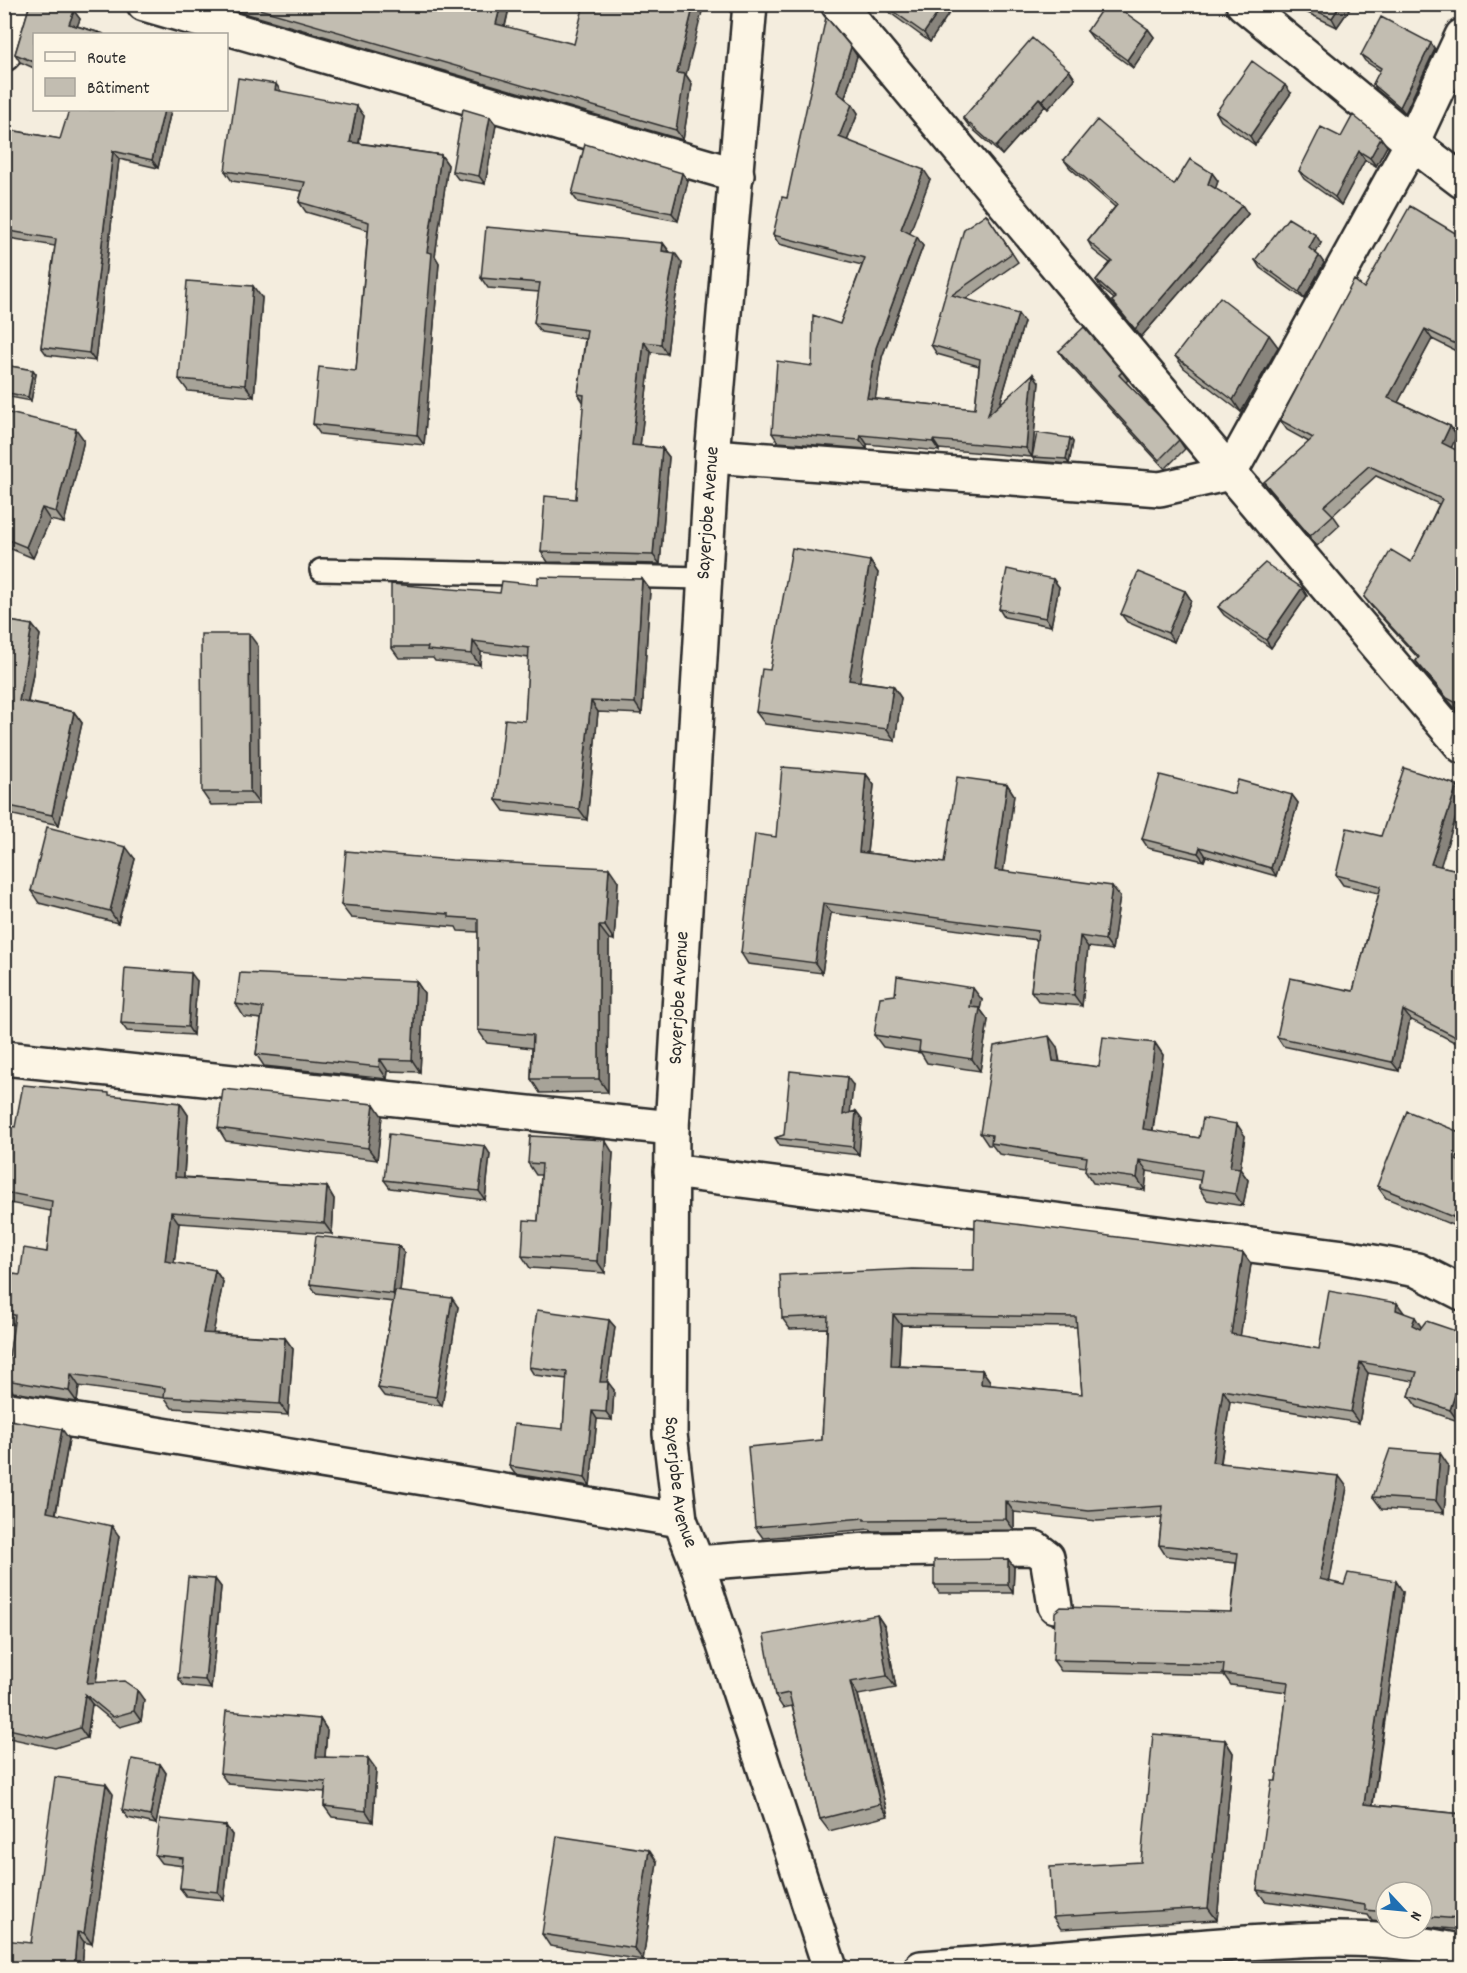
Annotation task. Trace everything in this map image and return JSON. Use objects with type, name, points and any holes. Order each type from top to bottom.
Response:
[{"type":"street","points":[[4,54],[19,4]]},
{"type":"street","points":[[144,4],[737,175]]},
{"type":"street","name":"Sayerjobe Avenue","points":[[750,4],[712,456],[672,1128],[670,1434],[680,1520],[697,1563],[830,1968]]},
{"type":"street","points":[[838,4],[1230,473],[1462,746]]},
{"type":"street","points":[[1243,4],[1412,143],[1462,181]]},
{"type":"street","points":[[712,456],[1160,489],[1230,473],[1412,143],[1462,36]]},
{"type":"street","points":[[4,1058],[672,1128]]},
{"type":"street","points":[[671,1171],[1345,1257],[1417,1270],[1462,1293]]},
{"type":"street","points":[[4,1409],[680,1520]]},
{"type":"street","points":[[697,1563],[868,1550],[1035,1548],[1047,1557],[1055,1606]]},
{"type":"street","points":[[921,1968],[1269,1941],[1363,1940],[1430,1944],[1462,1952]]},
{"type":"lane","points":[[321,570],[704,578]]},
{"type":"building","points":[[30,4],[59,4],[74,11],[69,24],[100,33],[33,33],[33,62],[15,54]]},
{"type":"building","points":[[242,4],[501,4],[496,24],[574,44],[584,4],[694,4],[677,73],[685,74],[676,130]]},
{"type":"building","points":[[883,4],[944,4],[924,33]]},
{"type":"building","points":[[1105,4],[1113,4],[1148,29],[1127,60],[1087,31]]},
{"type":"building","points":[[1301,4],[1341,4],[1332,18]]},
{"type":"building","points":[[826,17],[851,47],[837,92],[852,104],[839,137],[924,170],[901,229],[917,237],[876,348],[867,398],[975,409],[980,359],[931,345],[964,229],[986,214],[1012,253],[952,295],[1018,314],[988,415],[1033,374],[1026,448],[861,435],[860,440],[772,433],[777,361],[812,366],[813,315],[840,324],[865,258],[773,235],[782,197],[787,198]]},
{"type":"building","points":[[1381,17],[1431,43],[1400,107],[1373,84],[1381,68],[1361,55]]},
{"type":"building","points":[[1032,38],[1069,70],[1043,100],[1039,98],[996,147],[963,118]]},
{"type":"building","points":[[1252,61],[1285,85],[1250,136],[1216,112]]},
{"type":"building","points":[[238,78],[276,84],[275,90],[357,106],[350,142],[441,155],[427,252],[432,253],[417,435],[313,424],[319,367],[356,371],[369,222],[299,202],[305,182],[225,171]]},
{"type":"building","points":[[463,109],[490,117],[479,176],[452,171]]},
{"type":"building","points":[[69,111],[164,111],[152,160],[113,151],[89,353],[41,347],[56,239],[4,230],[4,129],[60,139]]},
{"type":"building","points":[[1353,115],[1381,138],[1370,158],[1359,151],[1335,197],[1299,171],[1321,127],[1341,137]]},
{"type":"building","points":[[1097,120],[1174,185],[1190,159],[1212,173],[1208,184],[1242,205],[1135,329],[1112,301],[1116,298],[1096,280],[1112,261],[1088,241],[1117,205],[1064,160]]},
{"type":"building","points":[[585,144],[682,173],[672,213],[572,194]]},
{"type":"building","points":[[1410,206],[1462,237],[1462,347],[1425,329],[1388,398],[1450,426],[1442,443],[1462,453],[1462,706],[1447,698],[1416,661],[1419,657],[1364,597],[1391,550],[1411,562],[1442,499],[1369,466],[1324,506],[1333,515],[1310,536],[1264,482],[1313,438],[1280,420],[1354,280],[1364,288]]},
{"type":"building","points":[[1288,218],[1316,235],[1309,248],[1319,256],[1299,292],[1255,260]]},
{"type":"building","points":[[486,227],[663,243],[662,251],[675,253],[663,319],[661,344],[644,342],[632,445],[662,448],[653,555],[541,552],[545,496],[576,499],[584,395],[578,394],[587,330],[534,323],[540,283],[481,278]]},
{"type":"building","points":[[187,281],[253,286],[245,385],[179,379]]},
{"type":"building","points":[[1220,297],[1269,335],[1233,400],[1175,356]]},
{"type":"building","points":[[1084,327],[1122,372],[1119,375],[1179,440],[1159,460],[1059,351]]},
{"type":"building","points":[[4,365],[33,370],[28,397],[4,392]]},
{"type":"building","points":[[5,412],[76,429],[56,512],[42,508],[26,547],[4,538]]},
{"type":"building","points":[[1037,433],[1070,438],[1066,459],[1032,457]]},
{"type":"building","points":[[792,548],[870,561],[849,680],[893,686],[887,729],[756,712],[762,669],[770,670]]},
{"type":"building","points":[[1265,563],[1302,588],[1266,640],[1218,607]]},
{"type":"building","points":[[1007,569],[1053,579],[1046,618],[999,609]]},
{"type":"building","points":[[1138,572],[1185,591],[1168,633],[1121,614]]},
{"type":"building","points":[[538,577],[642,579],[635,703],[591,701],[579,809],[496,800],[505,719],[525,721],[529,648],[473,641],[472,654],[427,650],[428,647],[391,647],[391,584],[500,593],[502,581],[538,585]]},
{"type":"building","points":[[4,620],[32,625],[19,701],[74,712],[52,815],[4,805]]},
{"type":"building","points":[[201,634],[249,634],[250,792],[202,792]]},
{"type":"building","points":[[782,767],[866,774],[859,852],[944,863],[957,777],[1007,784],[995,870],[1112,886],[1105,940],[1080,936],[1074,995],[1031,991],[1038,931],[823,903],[815,963],[741,953],[755,834],[776,837]]},
{"type":"building","points":[[1404,768],[1457,785],[1431,864],[1462,871],[1462,1040],[1403,1010],[1392,1062],[1277,1037],[1290,978],[1353,991],[1381,886],[1336,875],[1347,828],[1381,836]]},
{"type":"building","points":[[1160,775],[1234,794],[1238,780],[1292,795],[1271,868],[1200,847],[1198,853],[1142,839]]},
{"type":"building","points":[[47,827],[126,847],[110,911],[31,891]]},
{"type":"building","points":[[346,851],[452,860],[609,868],[605,926],[599,926],[599,1079],[531,1079],[533,1035],[478,1030],[478,919],[449,917],[449,914],[341,905]]},
{"type":"building","points":[[125,968],[191,973],[188,1027],[121,1023]]},
{"type":"building","points":[[240,973],[416,981],[412,1060],[380,1059],[379,1067],[256,1054],[263,1008],[236,1004]]},
{"type":"building","points":[[897,976],[973,988],[970,1007],[980,1008],[972,1059],[919,1051],[920,1042],[874,1035],[880,997],[895,995]]},
{"type":"building","points":[[1049,1036],[1053,1061],[1099,1067],[1103,1037],[1155,1043],[1143,1129],[1199,1138],[1203,1118],[1237,1124],[1230,1167],[1240,1168],[1235,1194],[1199,1188],[1202,1170],[1139,1160],[1137,1178],[1085,1171],[1087,1157],[991,1143],[992,1135],[980,1133],[994,1046]]},
{"type":"building","points":[[790,1071],[847,1077],[843,1115],[856,1111],[853,1147],[775,1138],[784,1135]]},
{"type":"building","points":[[23,1085],[109,1093],[109,1095],[180,1103],[175,1177],[327,1187],[324,1223],[171,1212],[165,1261],[215,1270],[203,1333],[285,1338],[280,1404],[164,1397],[165,1388],[71,1374],[69,1391],[6,1380],[15,1315],[4,1313],[4,1273],[20,1275],[24,1248],[47,1252],[52,1201],[4,1192],[4,1125],[15,1127]]},
{"type":"building","points":[[223,1089],[374,1104],[368,1148],[218,1128]]},
{"type":"building","points":[[1407,1111],[1462,1133],[1462,1144],[1456,1160],[1462,1163],[1462,1194],[1453,1217],[1377,1186]]},
{"type":"building","points":[[389,1134],[485,1146],[479,1191],[384,1180]]},
{"type":"building","points":[[530,1136],[605,1140],[597,1261],[522,1256],[524,1220],[538,1221],[542,1164],[528,1163]]},
{"type":"building","points":[[975,1219],[1243,1253],[1231,1334],[1319,1349],[1329,1291],[1397,1303],[1396,1310],[1415,1317],[1412,1325],[1420,1329],[1426,1321],[1462,1333],[1462,1373],[1450,1410],[1409,1396],[1417,1372],[1360,1362],[1351,1412],[1223,1390],[1212,1462],[1339,1476],[1320,1579],[1344,1585],[1348,1573],[1396,1581],[1364,1804],[1462,1814],[1462,1887],[1459,1919],[1434,1917],[1434,1880],[1374,1880],[1374,1911],[1365,1910],[1365,1905],[1257,1890],[1272,1781],[1276,1781],[1288,1682],[1223,1674],[1224,1664],[1053,1660],[1055,1612],[1061,1607],[1231,1612],[1238,1553],[1159,1545],[1163,1506],[1089,1511],[1006,1501],[1006,1519],[864,1520],[864,1518],[755,1527],[748,1447],[822,1440],[828,1316],[782,1318],[780,1275],[912,1269],[974,1270]],"holes":[[[893,1314],[1076,1317],[1082,1394],[981,1384],[982,1370],[891,1366]]]},
{"type":"building","points":[[316,1236],[398,1245],[393,1294],[310,1284]]},
{"type":"building","points":[[395,1291],[452,1298],[436,1397],[378,1388]]},
{"type":"building","points":[[537,1310],[609,1320],[600,1382],[608,1382],[606,1412],[592,1411],[585,1478],[509,1466],[514,1424],[563,1429],[567,1372],[529,1367]]},
{"type":"building","points":[[4,1419],[62,1429],[47,1512],[112,1526],[87,1683],[124,1681],[137,1690],[134,1711],[113,1717],[85,1694],[80,1728],[48,1738],[4,1728]]},
{"type":"building","points":[[1390,1449],[1440,1453],[1436,1501],[1373,1497]]},
{"type":"building","points":[[1008,1559],[1008,1585],[934,1585],[934,1560]]},
{"type":"building","points":[[188,1577],[215,1579],[205,1680],[178,1678]]},
{"type":"building","points":[[877,1615],[887,1676],[850,1682],[880,1804],[820,1819],[789,1693],[775,1696],[764,1635]]},
{"type":"building","points":[[226,1711],[320,1719],[316,1757],[368,1758],[366,1811],[324,1806],[326,1782],[220,1773]]},
{"type":"building","points":[[1153,1734],[1225,1740],[1208,1908],[1053,1917],[1050,1867],[1141,1862]]},
{"type":"building","points":[[132,1759],[160,1764],[150,1816],[122,1810]]},
{"type":"building","points":[[55,1777],[106,1784],[84,1933],[77,1932],[74,1968],[4,1968],[4,1940],[31,1943]]},
{"type":"building","points":[[160,1819],[226,1826],[218,1892],[180,1888],[183,1858],[155,1855]]},
{"type":"building","points":[[557,1836],[649,1850],[634,1948],[542,1934]]},
{"type":"building","points":[[1347,1963],[1422,1967],[1422,1968],[1347,1968]]}]
